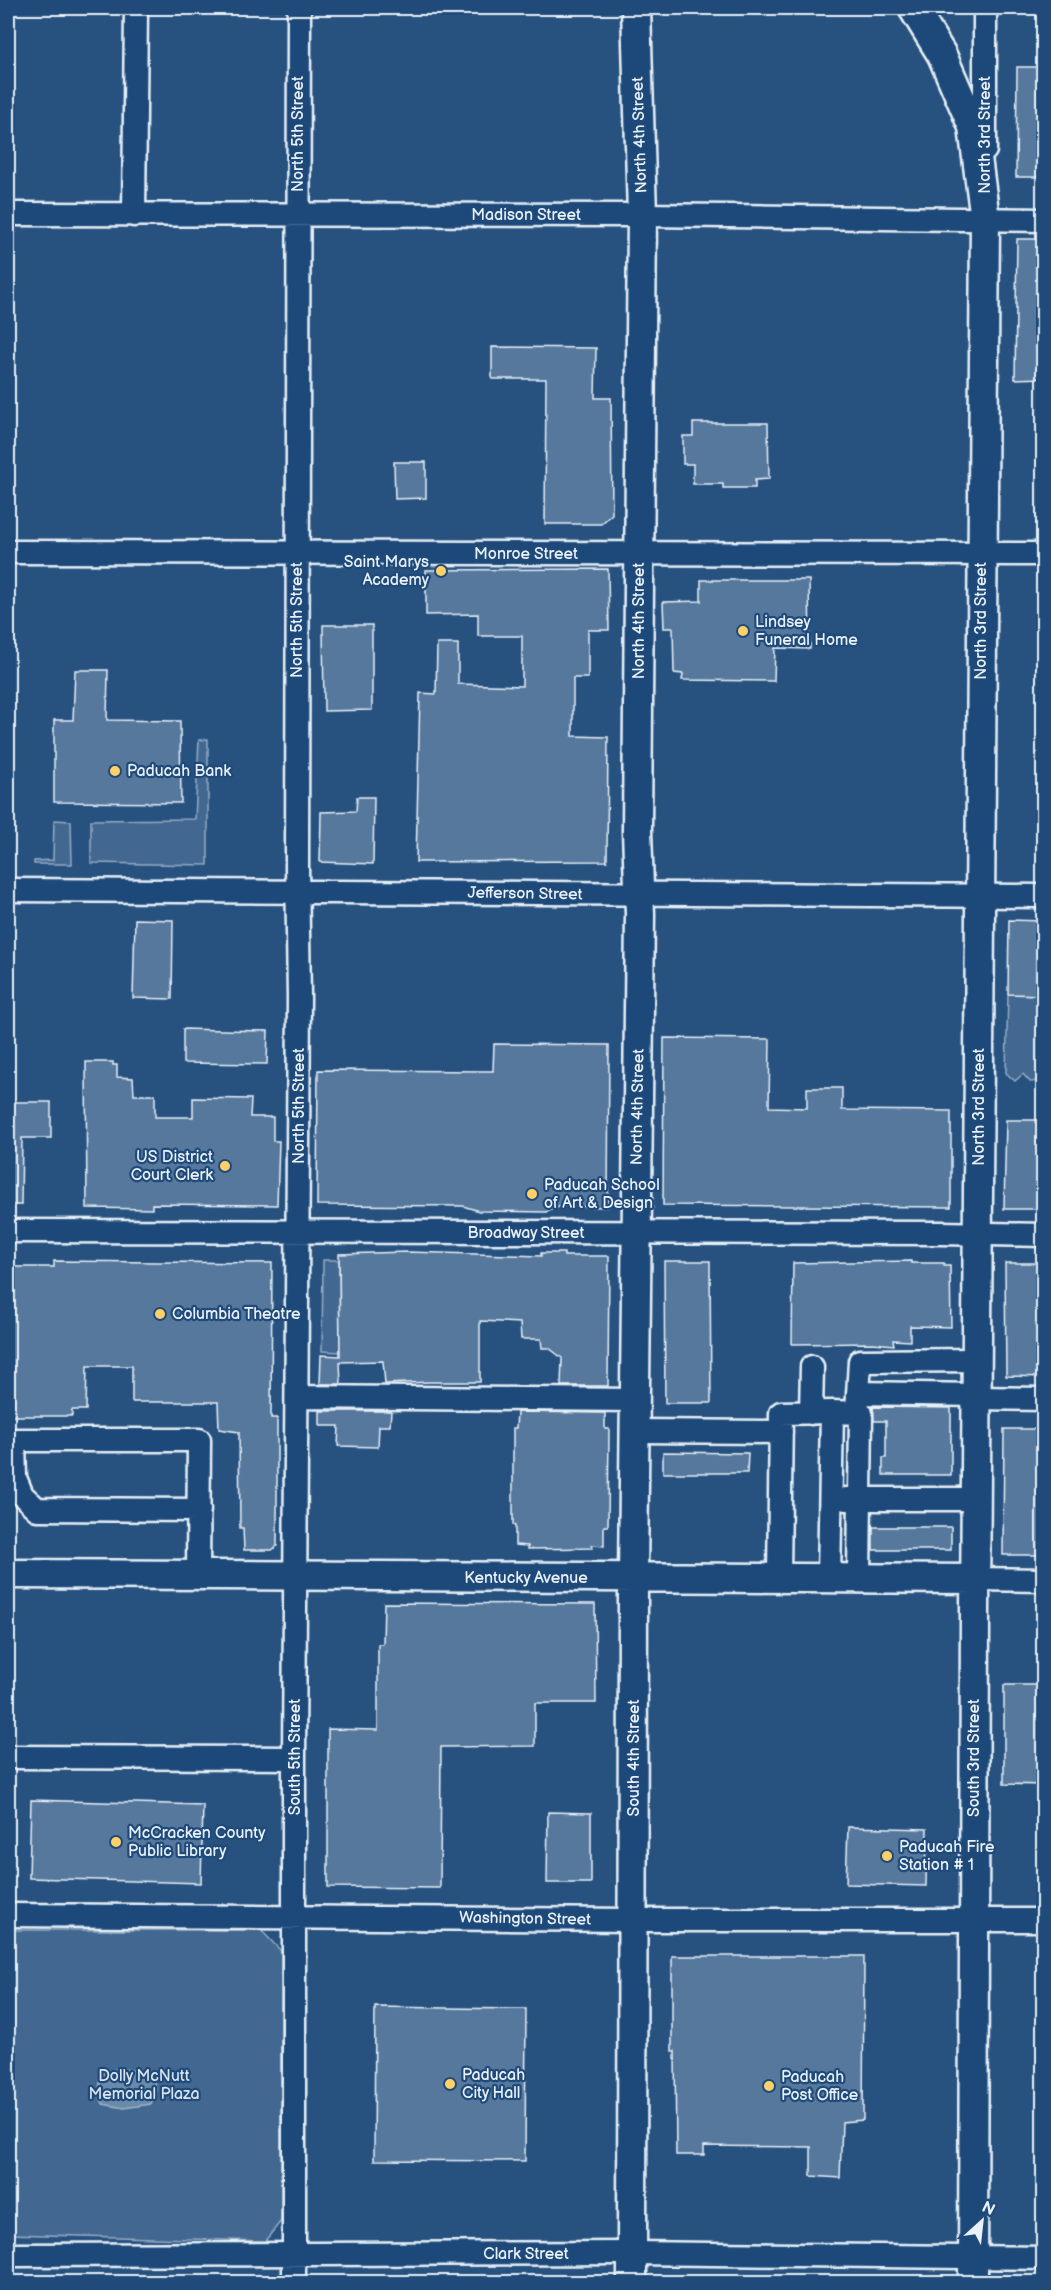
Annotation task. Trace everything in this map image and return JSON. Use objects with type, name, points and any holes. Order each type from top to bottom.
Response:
[{"type":"main road","name":"North 4th Street","points":[[636,8],[642,215],[637,1234]]},
{"type":"main road","points":[[913,8],[942,55],[973,127],[985,219]]},
{"type":"main road","name":"North 3rd Street","points":[[978,1234],[985,219]]},
{"type":"main road","name":"South 4th Street","points":[[633,2283],[633,1578],[637,1234]]},
{"type":"main road","name":"South 3rd Street","points":[[973,2271],[978,1234]]},
{"type":"main road","name":"Kentucky Avenue","points":[[8,1574],[976,1579]]},
{"type":"street","points":[[134,214],[136,8]]},
{"type":"street","name":"North 5th Street","points":[[298,1232],[299,8]]},
{"type":"street","name":"North 3rd Street","points":[[985,8],[985,219]]},
{"type":"street","name":"Madison Street","points":[[8,214],[642,215],[1044,220]]},
{"type":"street","name":"Monroe Street","points":[[8,552],[639,555],[981,553],[1044,555]]},
{"type":"street","name":"Jefferson Street","points":[[8,890],[1044,896]]},
{"type":"street","name":"Broadway Street","points":[[8,1231],[1044,1235]]},
{"type":"street","name":"South 5th Street","points":[[294,2283],[294,1758],[298,1232]]},
{"type":"street","points":[[859,1578],[861,1413],[858,1403],[860,1361],[978,1360]]},
{"type":"street","points":[[812,1367],[821,1412],[831,1499],[829,1579]]},
{"type":"street","points":[[779,1578],[781,1413],[821,1412],[858,1403],[977,1396],[1044,1399]]},
{"type":"street","points":[[297,1397],[635,1400]]},
{"type":"street","points":[[636,1431],[781,1431]]},
{"type":"street","points":[[198,1576],[199,1509],[199,1440],[10,1441],[15,1478],[22,1495],[38,1509],[199,1509]]},
{"type":"street","points":[[831,1499],[977,1499]]},
{"type":"street","name":"Kentucky Avenue","points":[[976,1579],[1044,1580]]},
{"type":"street","points":[[8,1757],[294,1758]]},
{"type":"street","name":"Washington Street","points":[[8,1915],[634,1920],[1044,1920]]},
{"type":"street","name":"Clark Street","points":[[8,2255],[633,2253],[973,2271],[1044,2258]]},
{"type":"green space","points":[[208,739],[208,865],[91,863],[91,820],[195,819],[199,740]]},
{"type":"green space","points":[[54,820],[71,821],[72,864],[34,864],[34,861],[53,860]]},
{"type":"green space","points":[[1008,994],[1043,995],[1043,1067],[1039,1067],[1039,1081],[1030,1082],[1023,1074],[1015,1081],[1006,1073]]},
{"type":"green space","points":[[323,1260],[339,1260],[340,1352],[322,1351]]},
{"type":"green space","name":"Dolly McNutt Memorial Plaza","points":[[8,1930],[261,1930],[281,1951],[281,2221],[265,2241],[8,2234]]},
{"type":"shaded area","points":[[118,2069],[151,2072],[156,2089],[151,2104],[124,2108],[103,2104],[99,2088],[103,2072]]},
{"type":"building","points":[[1017,67],[1044,67],[1044,177],[1016,177]]},
{"type":"building","points":[[1017,239],[1044,239],[1044,378],[1015,379]]},
{"type":"building","points":[[492,347],[596,348],[595,398],[611,398],[612,514],[601,524],[545,524],[546,379],[492,379]]},
{"type":"building","points":[[693,423],[768,423],[769,479],[755,480],[755,488],[723,488],[723,484],[693,484],[693,464],[683,464],[683,436],[693,436]]},
{"type":"building","points":[[394,462],[426,462],[426,498],[395,499]]},
{"type":"building","points":[[608,569],[609,630],[588,630],[588,678],[573,678],[573,736],[608,737],[607,861],[416,862],[420,693],[436,694],[437,644],[458,644],[458,684],[522,686],[522,636],[478,636],[478,614],[426,615],[426,570]]},
{"type":"building","name":"Lindsey Funeral Home","points":[[701,580],[809,580],[810,649],[775,648],[774,681],[682,680],[683,674],[674,673],[673,628],[664,628],[663,602],[701,601]]},
{"type":"building","points":[[323,625],[372,625],[372,710],[324,711]]},
{"type":"building","points":[[75,670],[108,670],[107,720],[180,721],[181,803],[54,802],[54,720],[73,720]]},
{"type":"building","points":[[357,797],[374,797],[373,864],[320,862],[321,812],[356,811]]},
{"type":"building","points":[[135,919],[173,920],[172,999],[133,998]]},
{"type":"building","points":[[1009,920],[1044,921],[1044,995],[1008,994]]},
{"type":"building","points":[[183,1029],[268,1031],[267,1064],[183,1063]]},
{"type":"building","points":[[664,1038],[770,1039],[769,1107],[807,1108],[807,1088],[842,1088],[842,1110],[951,1111],[951,1207],[663,1205]]},
{"type":"building","points":[[494,1044],[609,1045],[608,1207],[561,1206],[546,1212],[479,1211],[463,1206],[317,1205],[318,1070],[493,1071]]},
{"type":"building","points":[[86,1062],[113,1062],[113,1065],[117,1065],[117,1077],[133,1078],[134,1095],[155,1095],[155,1117],[193,1117],[193,1098],[251,1099],[250,1117],[273,1117],[273,1141],[279,1141],[277,1205],[152,1204],[152,1209],[87,1208]]},
{"type":"building","points":[[8,1102],[51,1102],[51,1138],[22,1138],[21,1205],[8,1205]]},
{"type":"building","points":[[1006,1120],[1044,1120],[1044,1209],[1004,1209]]},
{"type":"building","points":[[407,1252],[541,1256],[541,1253],[564,1253],[564,1256],[609,1256],[608,1386],[561,1386],[562,1358],[549,1348],[542,1348],[541,1339],[521,1339],[520,1323],[480,1321],[480,1382],[385,1384],[383,1361],[340,1362],[341,1384],[320,1384],[321,1355],[340,1356],[339,1254]]},
{"type":"building","points":[[54,1261],[272,1263],[271,1418],[277,1418],[277,1546],[272,1550],[244,1550],[243,1528],[240,1528],[239,1432],[219,1429],[218,1402],[132,1402],[132,1366],[87,1366],[86,1410],[72,1410],[72,1416],[8,1416],[8,1267],[54,1267]]},
{"type":"building","points":[[664,1261],[710,1261],[711,1403],[665,1403]]},
{"type":"building","points":[[911,1261],[911,1263],[944,1263],[944,1266],[950,1266],[951,1327],[910,1326],[910,1341],[893,1340],[894,1345],[792,1344],[793,1263]]},
{"type":"building","points":[[1005,1263],[1044,1263],[1044,1377],[1006,1376]]},
{"type":"building","points":[[873,1407],[951,1408],[951,1475],[883,1475],[883,1458],[886,1458],[886,1421],[874,1421]]},
{"type":"building","points":[[320,1411],[391,1411],[390,1426],[379,1426],[378,1447],[338,1446],[339,1426],[320,1426]]},
{"type":"building","points":[[517,1412],[605,1413],[605,1429],[609,1429],[608,1526],[604,1526],[604,1546],[528,1549],[528,1546],[515,1545],[513,1428],[516,1428]]},
{"type":"building","points":[[1004,1429],[1044,1429],[1044,1555],[1003,1555]]},
{"type":"building","points":[[663,1452],[748,1453],[747,1473],[663,1473]]},
{"type":"building","points":[[873,1527],[951,1527],[951,1550],[873,1550]]},
{"type":"building","points":[[384,1603],[595,1604],[596,1703],[535,1703],[535,1746],[441,1747],[440,1888],[328,1887],[328,1729],[378,1730],[378,1644],[383,1644]]},
{"type":"building","points":[[1004,1685],[1044,1685],[1044,1785],[1004,1784]]},
{"type":"building","name":"McCracken County Public Library","points":[[31,1800],[203,1805],[201,1883],[29,1878]]},
{"type":"building","points":[[548,1812],[591,1813],[591,1883],[547,1883]]},
{"type":"building","name":"Paducah Fire Station # 1","points":[[848,1827],[927,1829],[926,1886],[846,1884]]},
{"type":"building","name":"Paducah Post Office","points":[[672,1956],[864,1956],[863,2120],[842,2122],[840,2178],[811,2176],[811,2147],[704,2146],[704,2155],[676,2155],[675,2051],[672,2051]]},
{"type":"building","name":"Paducah City Hall","points":[[375,2007],[526,2009],[525,2161],[374,2160]]},
{"type":"place","name":"Saint Marys Academy","points":[[441,571]]},
{"type":"place","name":"Lindsey Funeral Home","points":[[743,631]]},
{"type":"place","name":"Paducah Bank","points":[[115,771]]},
{"type":"place","name":"US District Court Clerk","points":[[225,1166]]},
{"type":"place","name":"Paducah School of Art & Design","points":[[532,1194]]},
{"type":"place","name":"Columbia Theatre","points":[[160,1314]]},
{"type":"place","name":"McCracken County Public Library","points":[[116,1842]]},
{"type":"place","name":"Paducah Fire Station # 1","points":[[887,1856]]},
{"type":"place","name":"Paducah City Hall","points":[[450,2084]]},
{"type":"place","name":"Paducah Post Office","points":[[769,2086]]}]
